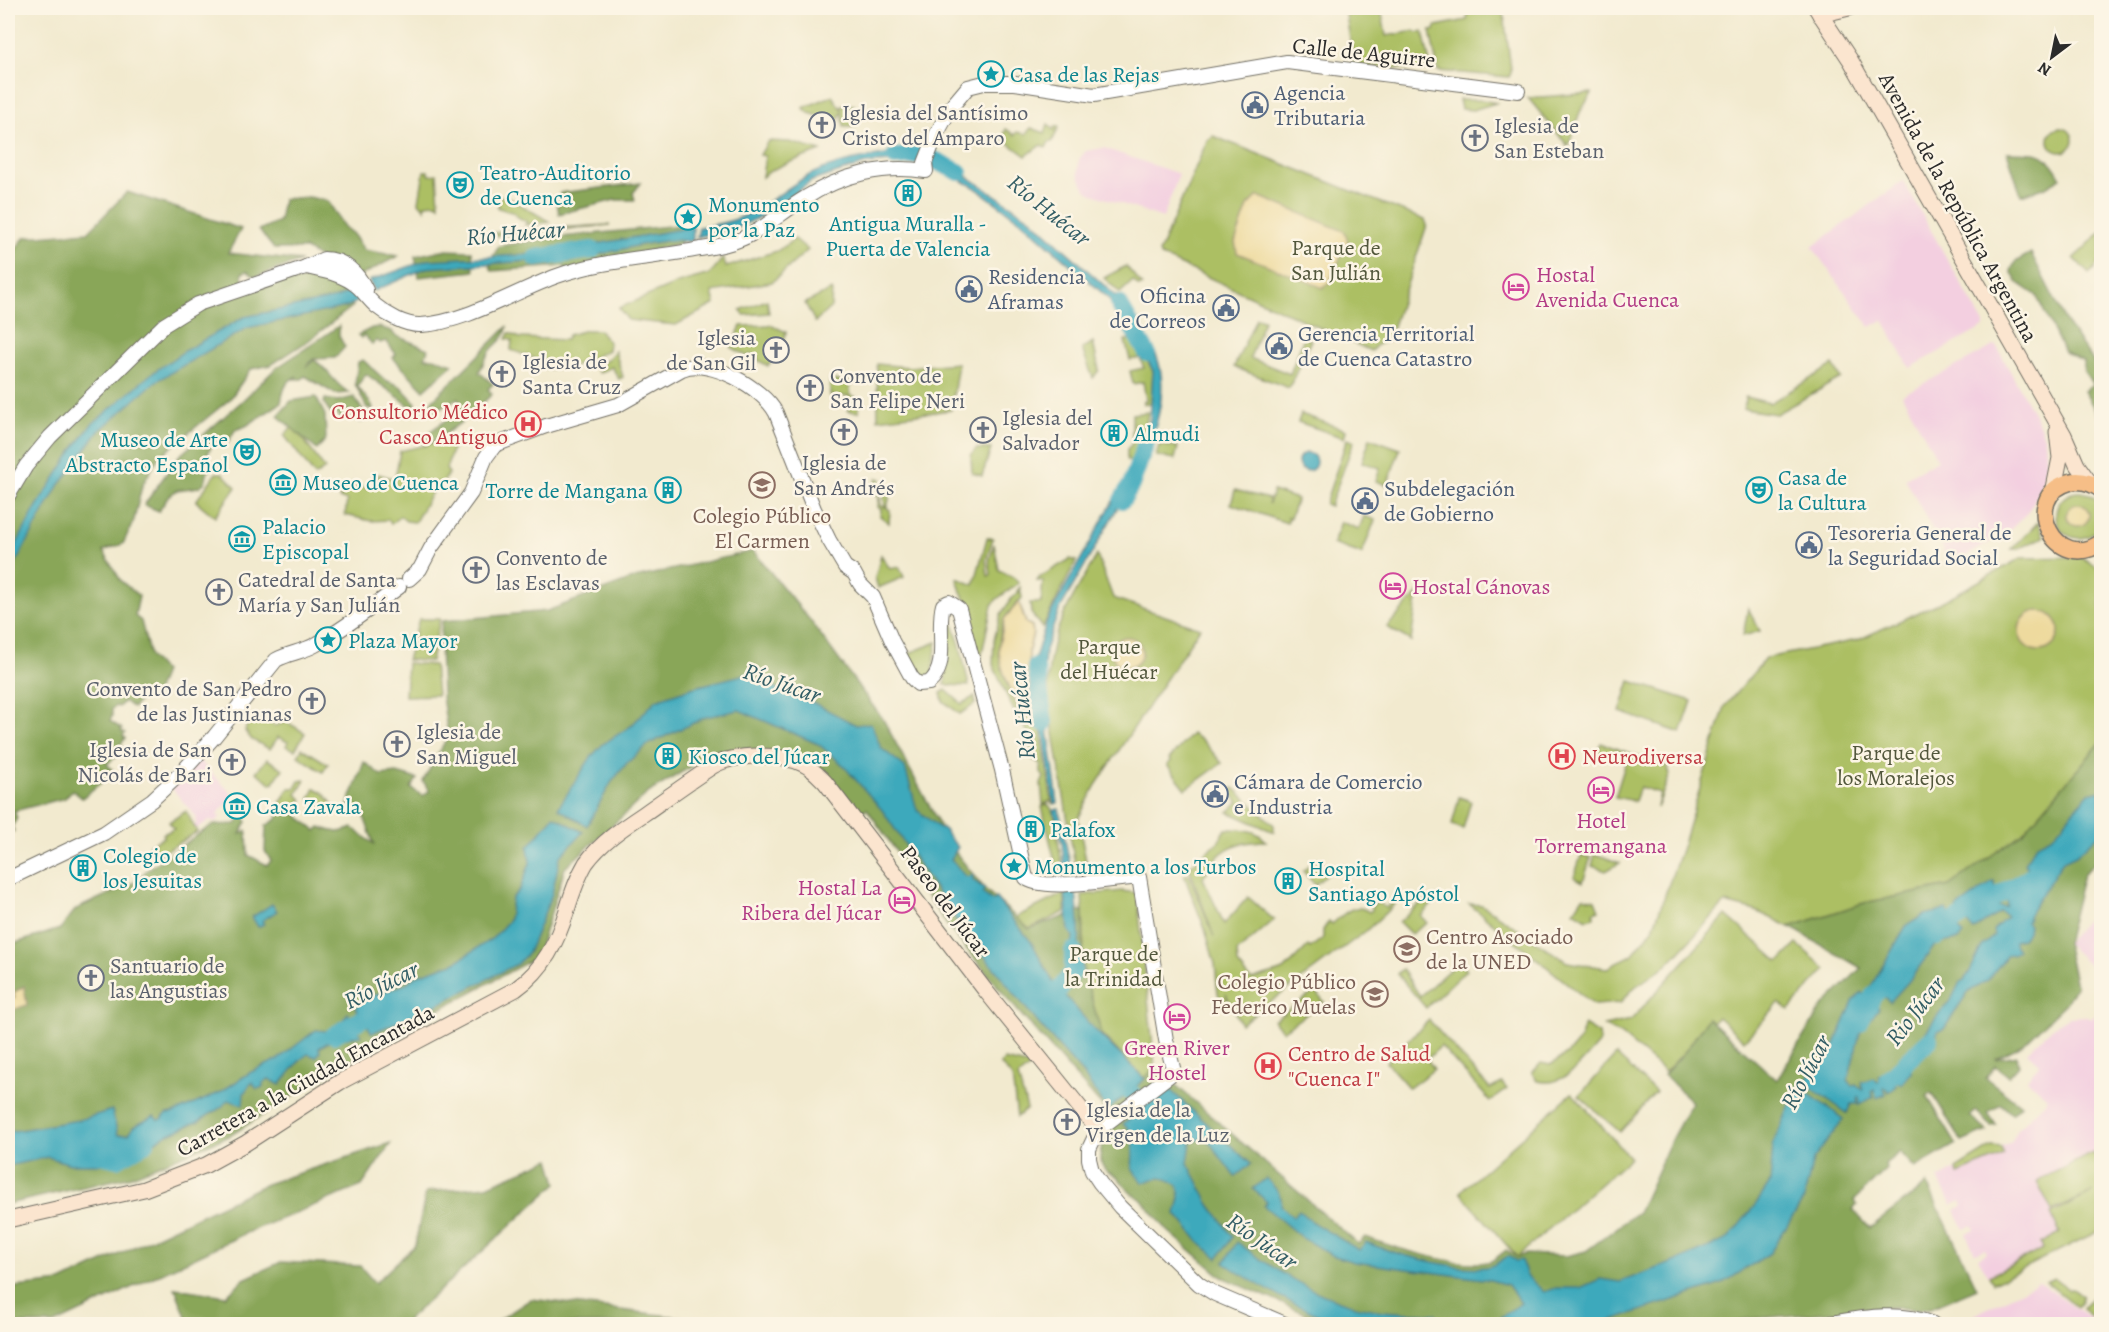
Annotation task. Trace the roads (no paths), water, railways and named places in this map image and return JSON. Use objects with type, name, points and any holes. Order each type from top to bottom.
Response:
[{"type":"main road","points":[[1818,11],[1849,8]]},
{"type":"main road","name":"Avenida de la República Argentina","points":[[1818,11],[1851,61],[2055,424],[2064,435],[2077,465],[2096,486]]},
{"type":"main road","name":"Avenida de la República Argentina","points":[[2053,493],[2060,458],[2055,424]]},
{"type":"main road","points":[[2096,486],[2080,481],[2070,483],[2053,493],[2045,512],[2046,527],[2062,545],[2078,550],[2098,549]]},
{"type":"main road","name":"Paseo del Júcar","points":[[726,760],[750,757],[785,759],[803,764],[819,776],[985,990],[1101,1128]]},
{"type":"main road","name":"Carretera a la Ciudad Encantada","points":[[8,1220],[144,1189],[206,1165],[246,1143],[340,1082],[516,989],[538,970],[549,956],[564,921],[576,882],[598,848],[682,787],[726,760]]},
{"type":"street","name":"Calle de Aguirre","points":[[8,496],[26,466],[50,437],[164,326],[198,304],[306,267],[324,258],[334,260],[353,270],[357,283],[374,303],[396,318],[420,325],[448,320],[566,273],[600,265],[733,243],[757,231],[805,197],[838,181],[881,169],[910,168],[926,171],[931,148],[952,106],[964,90],[971,85],[1002,82],[1088,95],[1287,62],[1518,91]]},
{"type":"street","points":[[8,879],[104,833],[152,800],[214,737],[276,660],[317,644],[382,601],[420,569],[431,548],[471,493],[486,457],[500,442],[618,405],[682,369],[696,365],[716,370],[740,381],[769,403],[776,413],[814,509],[829,540],[845,567],[854,573],[873,597],[887,631],[914,681],[926,684],[932,681],[937,674],[942,608],[946,602],[952,603],[959,609],[1010,804],[1025,876],[1030,882],[1048,885],[1139,877],[1166,1040],[1174,1072],[1101,1128],[1089,1149],[1089,1162],[1100,1183],[1120,1207],[1206,1290],[1285,1324]]},
{"type":"street","points":[[1825,1324],[1882,1316],[1911,1318],[1933,1324]]},
{"type":"water","points":[[919,152],[917,160],[866,164],[812,181],[766,214],[739,227],[697,237],[699,227],[726,222],[746,215],[799,181],[830,166],[892,154]]},
{"type":"water","points":[[938,159],[943,160],[1031,219],[1117,297],[1132,323],[1126,325],[1108,298],[1022,222],[974,187],[935,166]]},
{"type":"water","points":[[693,227],[693,240],[688,242],[679,240],[649,243],[569,262],[567,249]]},
{"type":"water","points":[[559,253],[560,262],[545,260],[426,268],[374,291],[369,281],[427,260]]},
{"type":"water","points":[[353,290],[359,301],[346,307],[247,328],[155,382],[99,431],[56,490],[8,577],[8,560],[37,506],[75,447],[91,425],[151,374],[186,350],[244,317],[337,298]]},
{"type":"water","points":[[1139,329],[1157,357],[1162,385],[1159,413],[1141,467],[1131,465],[1150,420],[1153,371],[1134,334]]},
{"type":"water","points":[[1303,453],[1311,453],[1316,458],[1314,469],[1303,471],[1298,466],[1298,458]]},
{"type":"water","points":[[1127,476],[1134,479],[1059,611],[1045,650],[1043,691],[1036,691],[1035,658],[1047,620]]},
{"type":"water","points":[[746,674],[786,693],[812,702],[856,725],[871,723],[881,748],[905,767],[917,810],[945,830],[958,847],[951,859],[964,875],[968,877],[973,874],[973,880],[985,889],[982,893],[993,901],[996,898],[1032,943],[1053,982],[1093,1028],[1145,1079],[1108,1110],[1082,1073],[1038,1023],[961,927],[882,810],[842,764],[818,744],[739,710],[706,717],[649,744],[627,763],[611,783],[587,826],[558,808],[591,757],[603,744],[631,726],[656,700],[691,688]]},
{"type":"water","points":[[1044,697],[1058,803],[1054,804],[1040,706],[1035,699]]},
{"type":"water","points":[[2101,790],[2101,833],[2076,855],[2063,861],[2029,914],[2026,922],[2029,925],[2028,932],[2022,939],[2014,941],[2018,950],[2007,955],[1988,980],[1968,992],[1944,1029],[1938,1031],[1915,1064],[1910,1054],[1940,1012],[1950,1002],[1960,982],[1969,973],[1982,946],[1994,936],[1993,930],[2007,917],[2001,912],[1973,930],[1957,908],[1994,881],[1998,897],[1995,901],[1997,906],[2006,907],[2007,902],[2001,893],[2035,876],[2024,863],[2037,844],[2053,836],[2089,793]]},
{"type":"water","points":[[1059,809],[1072,874],[1065,875],[1062,844],[1054,810]]},
{"type":"water","points":[[554,816],[583,832],[560,857],[552,894],[528,953],[517,964],[437,1005],[372,1033],[356,1008],[363,999],[403,985],[418,975],[456,962],[493,938],[509,920],[512,898],[520,889],[530,863],[528,847]]},
{"type":"water","points":[[1076,891],[1079,944],[1073,974],[1070,972],[1073,936],[1069,931],[1065,893]]},
{"type":"water","points":[[272,904],[277,911],[262,921],[264,924],[258,927],[252,917]]},
{"type":"water","points":[[1946,910],[1963,935],[1958,940],[1936,944],[1909,981],[1890,1002],[1871,986],[1906,926],[1924,915]]},
{"type":"water","points":[[1861,992],[1879,1008],[1860,1033],[1848,1080],[1853,1086],[1856,1084],[1863,1090],[1861,1082],[1873,1078],[1878,1082],[1881,1080],[1878,1076],[1892,1074],[1890,1072],[1903,1058],[1912,1072],[1901,1085],[1895,1082],[1896,1087],[1889,1092],[1886,1087],[1884,1088],[1886,1094],[1877,1098],[1874,1090],[1871,1092],[1873,1097],[1860,1105],[1859,1097],[1858,1104],[1851,1104],[1847,1113],[1806,1084],[1811,1069],[1825,1058],[1834,1046],[1853,1002]]},
{"type":"water","points":[[348,1013],[361,1036],[333,1039],[319,1048],[320,1052],[316,1057],[308,1054],[300,1060],[280,1085],[269,1079],[263,1083],[263,1087],[257,1089],[252,1082],[244,1093],[243,1105],[228,1100],[222,1107],[199,1121],[164,1136],[148,1146],[102,1164],[70,1164],[48,1157],[8,1166],[8,1132],[79,1120],[112,1110],[118,1135],[129,1134],[133,1127],[154,1116],[158,1120],[162,1119],[166,1114],[174,1113],[219,1093],[251,1072],[277,1060],[316,1030],[327,1031],[343,1020]]},
{"type":"water","points":[[1798,1086],[1844,1119],[1813,1160],[1804,1199],[1770,1253],[1722,1284],[1600,1324],[1340,1324],[1280,1297],[1224,1263],[1237,1242],[1302,1285],[1338,1301],[1376,1310],[1435,1314],[1441,1322],[1496,1320],[1521,1303],[1508,1285],[1490,1280],[1354,1262],[1331,1255],[1302,1238],[1264,1206],[1267,1202],[1253,1189],[1266,1178],[1279,1194],[1281,1206],[1293,1217],[1299,1210],[1315,1224],[1359,1250],[1366,1242],[1392,1252],[1475,1268],[1490,1266],[1508,1256],[1516,1261],[1521,1260],[1527,1276],[1544,1292],[1556,1288],[1580,1288],[1600,1279],[1620,1282],[1728,1239],[1770,1183],[1773,1145]]},
{"type":"water","points":[[1167,1087],[1251,1164],[1235,1177],[1204,1135],[1201,1139],[1191,1142],[1188,1163],[1209,1203],[1233,1237],[1218,1258],[1200,1243],[1176,1214],[1180,1198],[1178,1185],[1161,1178],[1143,1183],[1132,1169],[1134,1134],[1123,1124]]},
{"type":"waterway","name":"Río Huécar","points":[[895,157],[924,155],[959,172]]},
{"type":"waterway","name":"Río Huécar","points":[[536,258],[592,250]]},
{"type":"waterway","name":"Río Huécar","points":[[1119,304],[1147,353]]},
{"type":"waterway","name":"Río Huécar","points":[[1122,500],[1131,485],[1146,443]]},
{"type":"waterway","name":"Río Huécar","points":[[1036,667],[1044,723]]},
{"type":"waterway","name":"Río Júcar","points":[[1937,937],[1955,921],[2028,878],[2052,858]]},
{"type":"waterway","name":"Río Huécar","points":[[1046,1007],[1073,972],[1073,951]]},
{"type":"waterway","name":"Río Júcar","points":[[1859,1023],[1873,996],[1894,976]]},
{"type":"waterway","name":"Río Júcar","points":[[334,1035],[383,1007]]},
{"type":"waterway","name":"Rio Júcar","points":[[1888,1079],[1929,1040]]},
{"type":"waterway","name":"Río Júcar","points":[[1112,1075],[1162,1122]]},
{"type":"waterway","name":"Río Júcar","points":[[92,1153],[117,1159],[146,1143]]},
{"type":"place","name":"Casa de las Rejas","points":[[991,74]]},
{"type":"place","name":"Agencia Tributaria","points":[[1255,105]]},
{"type":"place","name":"Iglesia del Santísimo Cristo del Amparo","points":[[822,125]]},
{"type":"place","name":"Iglesia de San Esteban","points":[[1475,138]]},
{"type":"place","name":"Teatro-Auditorio de Cuenca","points":[[460,185]]},
{"type":"place","name":"Antigua Muralla - Puerta de Valencia","points":[[908,193]]},
{"type":"place","name":"Monumento por la Paz","points":[[688,217]]},
{"type":"place","name":"Hostal Avenida Cuenca","points":[[1516,287]]},
{"type":"place","name":"Residencia Aframas","points":[[969,289]]},
{"type":"place","name":"Oficina de Correos","points":[[1226,308]]},
{"type":"place","name":"Gerencia Territorial de Cuenca Catastro","points":[[1279,346]]},
{"type":"place","name":"Iglesia de San Gil","points":[[776,350]]},
{"type":"place","name":"Iglesia de Santa Cruz","points":[[502,374]]},
{"type":"place","name":"Convento de San Felipe Neri","points":[[810,388]]},
{"type":"place","name":"Consultorio Médico Casco Antiguo","points":[[528,424]]},
{"type":"place","name":"Iglesia del Salvador","points":[[983,430]]},
{"type":"place","name":"Iglesia de San Andrés","points":[[844,432]]},
{"type":"place","name":"Almudi","points":[[1114,433]]},
{"type":"place","name":"Museo de Arte Abstracto Español","points":[[247,452]]},
{"type":"place","name":"Museo de Cuenca","points":[[283,482]]},
{"type":"place","name":"Colegio Público El Carmen","points":[[762,485]]},
{"type":"place","name":"Torre de Mangana","points":[[668,490]]},
{"type":"place","name":"Casa de la Cultura","points":[[1759,490]]},
{"type":"place","name":"Subdelegación de Gobierno","points":[[1365,501]]},
{"type":"place","name":"Palacio Episcopal","points":[[242,539]]},
{"type":"place","name":"Tesoreria General de la Seguridad Social","points":[[1809,545]]},
{"type":"place","name":"Convento de las Esclavas","points":[[476,570]]},
{"type":"place","name":"Hostal Cánovas","points":[[1393,586]]},
{"type":"place","name":"Catedral de Santa María y San Julián","points":[[219,592]]},
{"type":"place","name":"Plaza Mayor","points":[[328,640]]},
{"type":"place","name":"Convento de San Pedro de las Justinianas","points":[[312,701]]},
{"type":"place","name":"Iglesia de San Miguel","points":[[397,744]]},
{"type":"place","name":"Kiosco del Júcar","points":[[668,756]]},
{"type":"place","name":"Neurodiversa","points":[[1562,756]]},
{"type":"place","name":"Iglesia de San Nicolás de Bari","points":[[232,762]]},
{"type":"place","name":"Hotel Torremangana","points":[[1601,790]]},
{"type":"place","name":"Cámara de Comercio e Industria","points":[[1215,794]]},
{"type":"place","name":"Casa Zavala","points":[[237,806]]},
{"type":"place","name":"Palafox","points":[[1031,829]]},
{"type":"place","name":"Monumento a los Turbos","points":[[1014,866]]},
{"type":"place","name":"Colegio de los Jesuitas","points":[[83,868]]},
{"type":"place","name":"Hospital Santiago Apóstol","points":[[1288,881]]},
{"type":"place","name":"Hostal La Ribera del Júcar","points":[[902,900]]},
{"type":"place","name":"Centro Asociado de la UNED","points":[[1407,949]]},
{"type":"place","name":"Santuario de las Angustias","points":[[91,978]]},
{"type":"place","name":"Colegio Público Federico Muelas","points":[[1375,994]]},
{"type":"place","name":"Green River Hostel","points":[[1177,1017]]},
{"type":"place","name":"Centro de Salud \"Cuenca I\"","points":[[1268,1066]]},
{"type":"place","name":"Iglesia de la Virgen de la Luz","points":[[1067,1122]]},
{"type":"park label","name":"Parque de San Julián","points":[[1336,260]]},
{"type":"park label","name":"Parque del Huécar","points":[[1109,658]]},
{"type":"park label","name":"Parque de los Moralejos","points":[[1896,764]]},
{"type":"park label","name":"Parque de la Trinidad","points":[[1114,966]]}]
